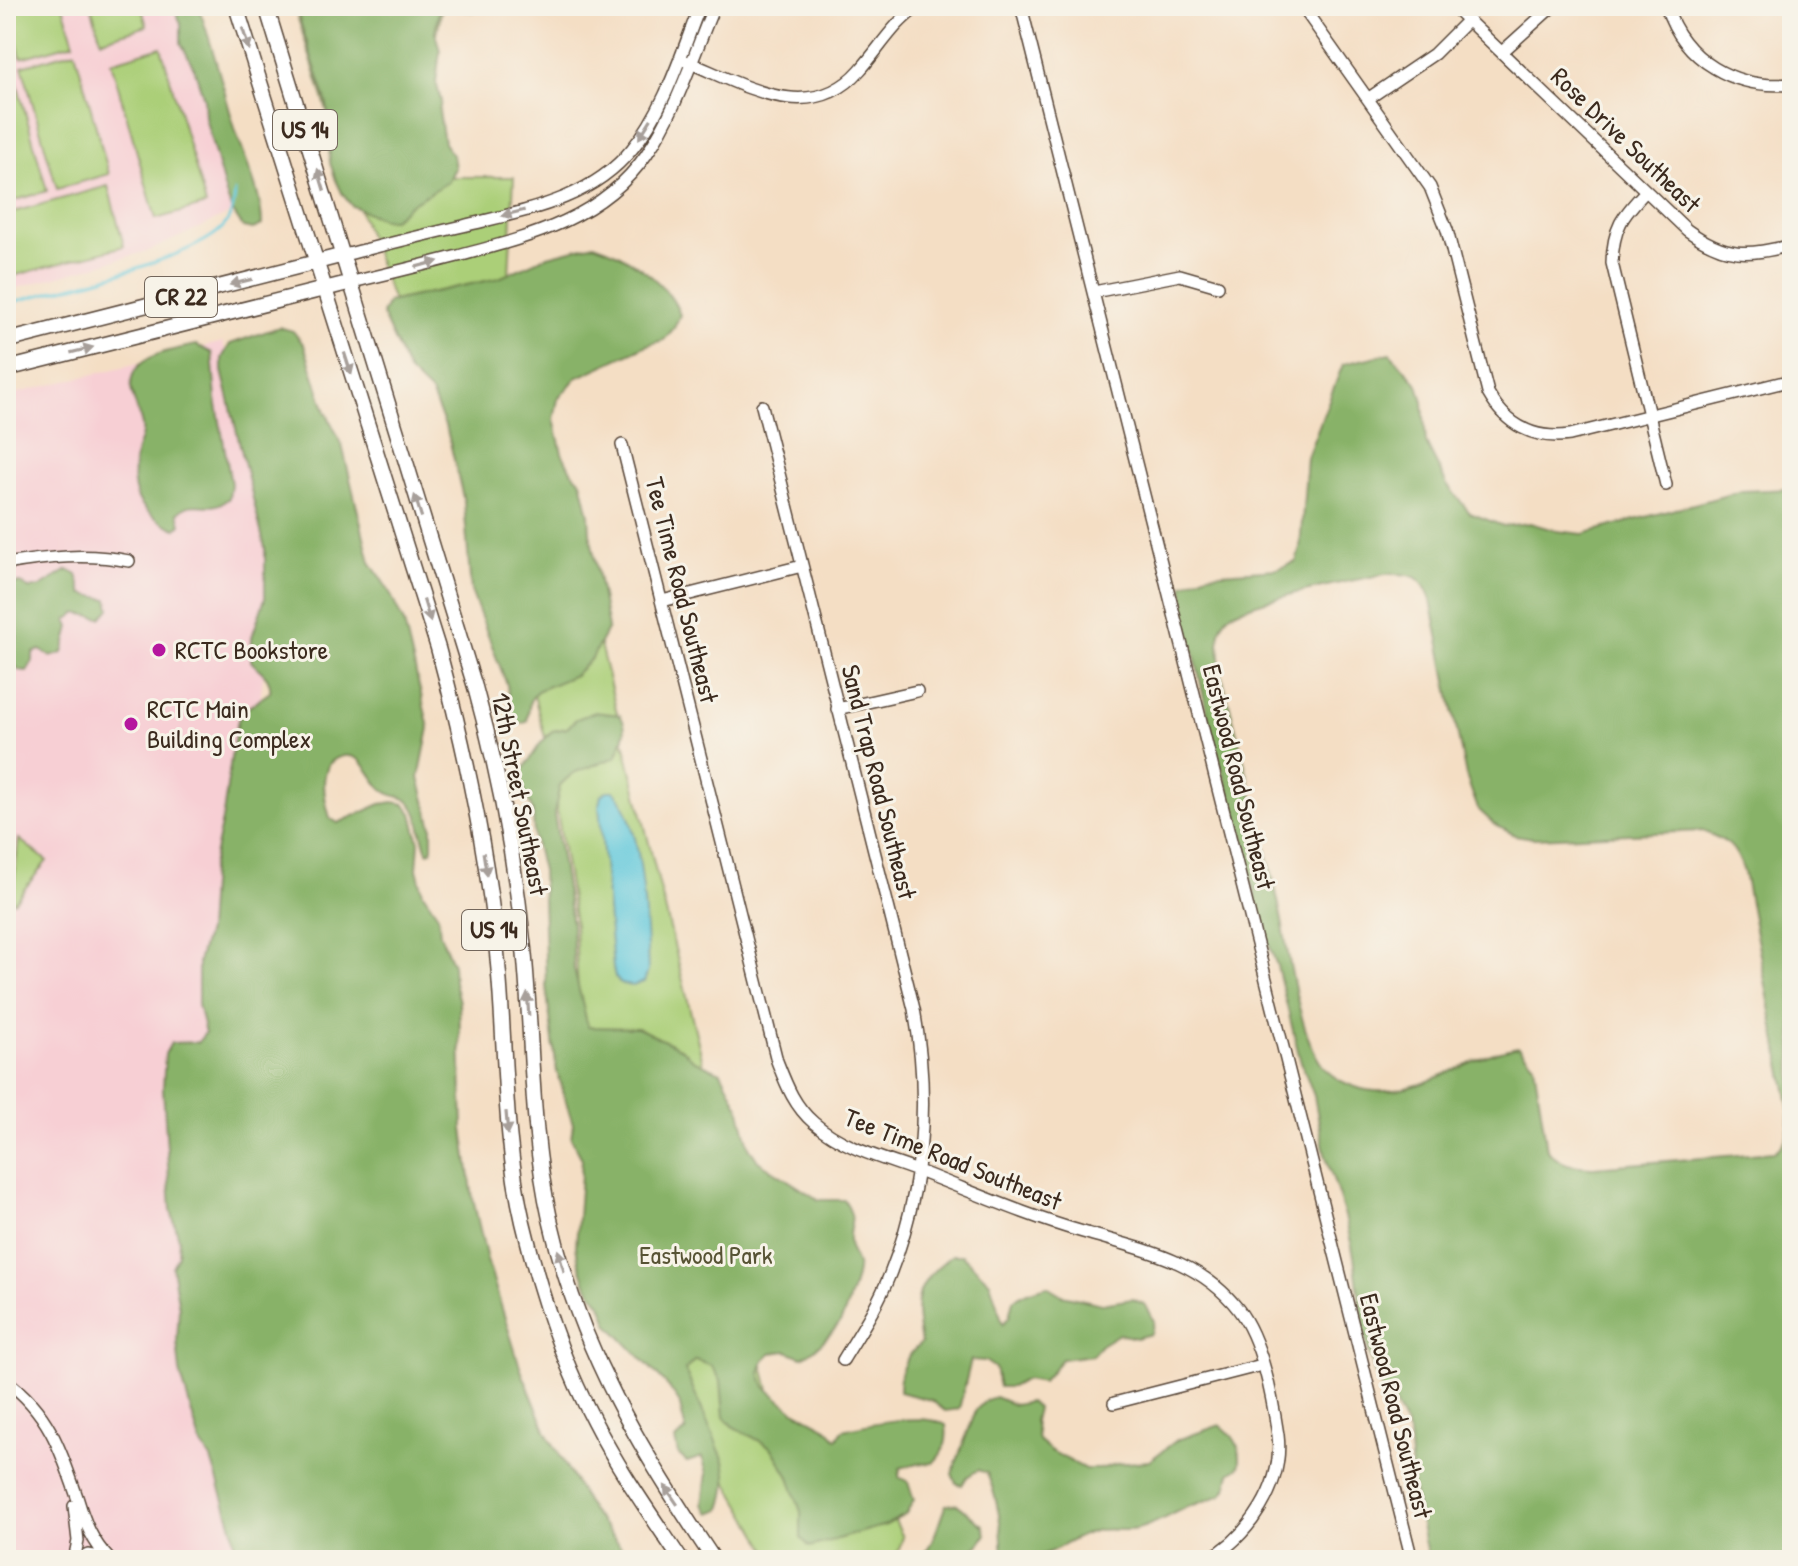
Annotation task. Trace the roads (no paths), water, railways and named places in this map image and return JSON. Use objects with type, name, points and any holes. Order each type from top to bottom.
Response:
[{"type":"main road","name":"US 14","points":[[236,6],[316,262]]},
{"type":"main road","name":"US 14","points":[[266,6],[344,255]]},
{"type":"main road","name":"CR 22","points":[[6,341],[344,255]]},
{"type":"main road","name":"12th Street Southeast","points":[[344,255],[494,759],[509,837],[524,948],[539,1164],[559,1255],[581,1326],[614,1400],[666,1488],[714,1560]]},
{"type":"main road","name":"12th Street Southeast","points":[[316,262],[438,648],[468,767],[492,912],[511,1161],[530,1251],[563,1353],[594,1421],[634,1490],[681,1560]]},
{"type":"main road","name":"CR 22","points":[[6,369],[352,282]]},
{"type":"street","points":[[352,282],[529,236],[568,221],[622,183],[644,157],[666,121],[700,6]]},
{"type":"street","points":[[344,255],[559,201],[586,187],[617,166],[632,149],[714,6]]},
{"type":"street","points":[[684,61],[768,94],[802,101],[833,91],[850,80],[903,17],[919,6]]},
{"type":"street","name":"Eastwood Road Southeast","points":[[1021,6],[1412,1560]]},
{"type":"street","points":[[1302,6],[1430,187],[1440,210],[1483,379],[1495,406],[1515,425],[1540,436],[1556,437],[1792,380]]},
{"type":"street","name":"Rose Drive Southeast","points":[[1453,6],[1687,230],[1714,248],[1738,254],[1792,245]]},
{"type":"street","points":[[1502,52],[1553,6]]},
{"type":"street","points":[[1666,6],[1675,29],[1686,45],[1715,69],[1733,79],[1768,85],[1792,84]]},
{"type":"street","points":[[1369,98],[1434,54],[1467,21]]},
{"type":"street","points":[[1646,191],[1619,223],[1612,263],[1666,485]]},
{"type":"street","points":[[1094,292],[1180,275],[1218,286]]},
{"type":"street","name":"Sand Trap Road Southeast","points":[[762,406],[914,1009],[924,1096],[919,1172],[907,1223],[890,1276],[843,1360]]},
{"type":"street","name":"Tee Time Road Southeast","points":[[622,445],[777,1061],[785,1081],[801,1111],[843,1143],[1052,1223],[1185,1264],[1207,1278],[1237,1308],[1254,1337],[1279,1445],[1276,1467],[1260,1508],[1248,1527],[1221,1552],[1207,1560]]},
{"type":"street","points":[[6,564],[87,556],[129,561]]},
{"type":"street","points":[[662,601],[802,566]]},
{"type":"street","points":[[837,709],[917,691]]},
{"type":"street","points":[[1114,1403],[1262,1365]]},
{"type":"street","points":[[6,1381],[36,1407],[61,1451],[89,1533],[110,1560]]},
{"type":"street","points":[[61,1451],[75,1512],[78,1541],[75,1560]]},
{"type":"street","points":[[75,1560],[88,1555],[110,1560]]},
{"type":"water","points":[[614,791],[624,805],[632,825],[642,876],[648,971],[644,982],[633,986],[621,984],[613,968],[599,805],[601,795]]},
{"type":"waterway","points":[[6,304],[121,273],[183,251],[223,227],[232,211],[235,192]]},
{"type":"place","name":"RCTC Bookstore","points":[[159,650]]},
{"type":"place","name":"RCTC Main Building Complex","points":[[131,724]]},
{"type":"park label","name":"Eastwood Park","points":[[706,1255]]}]
